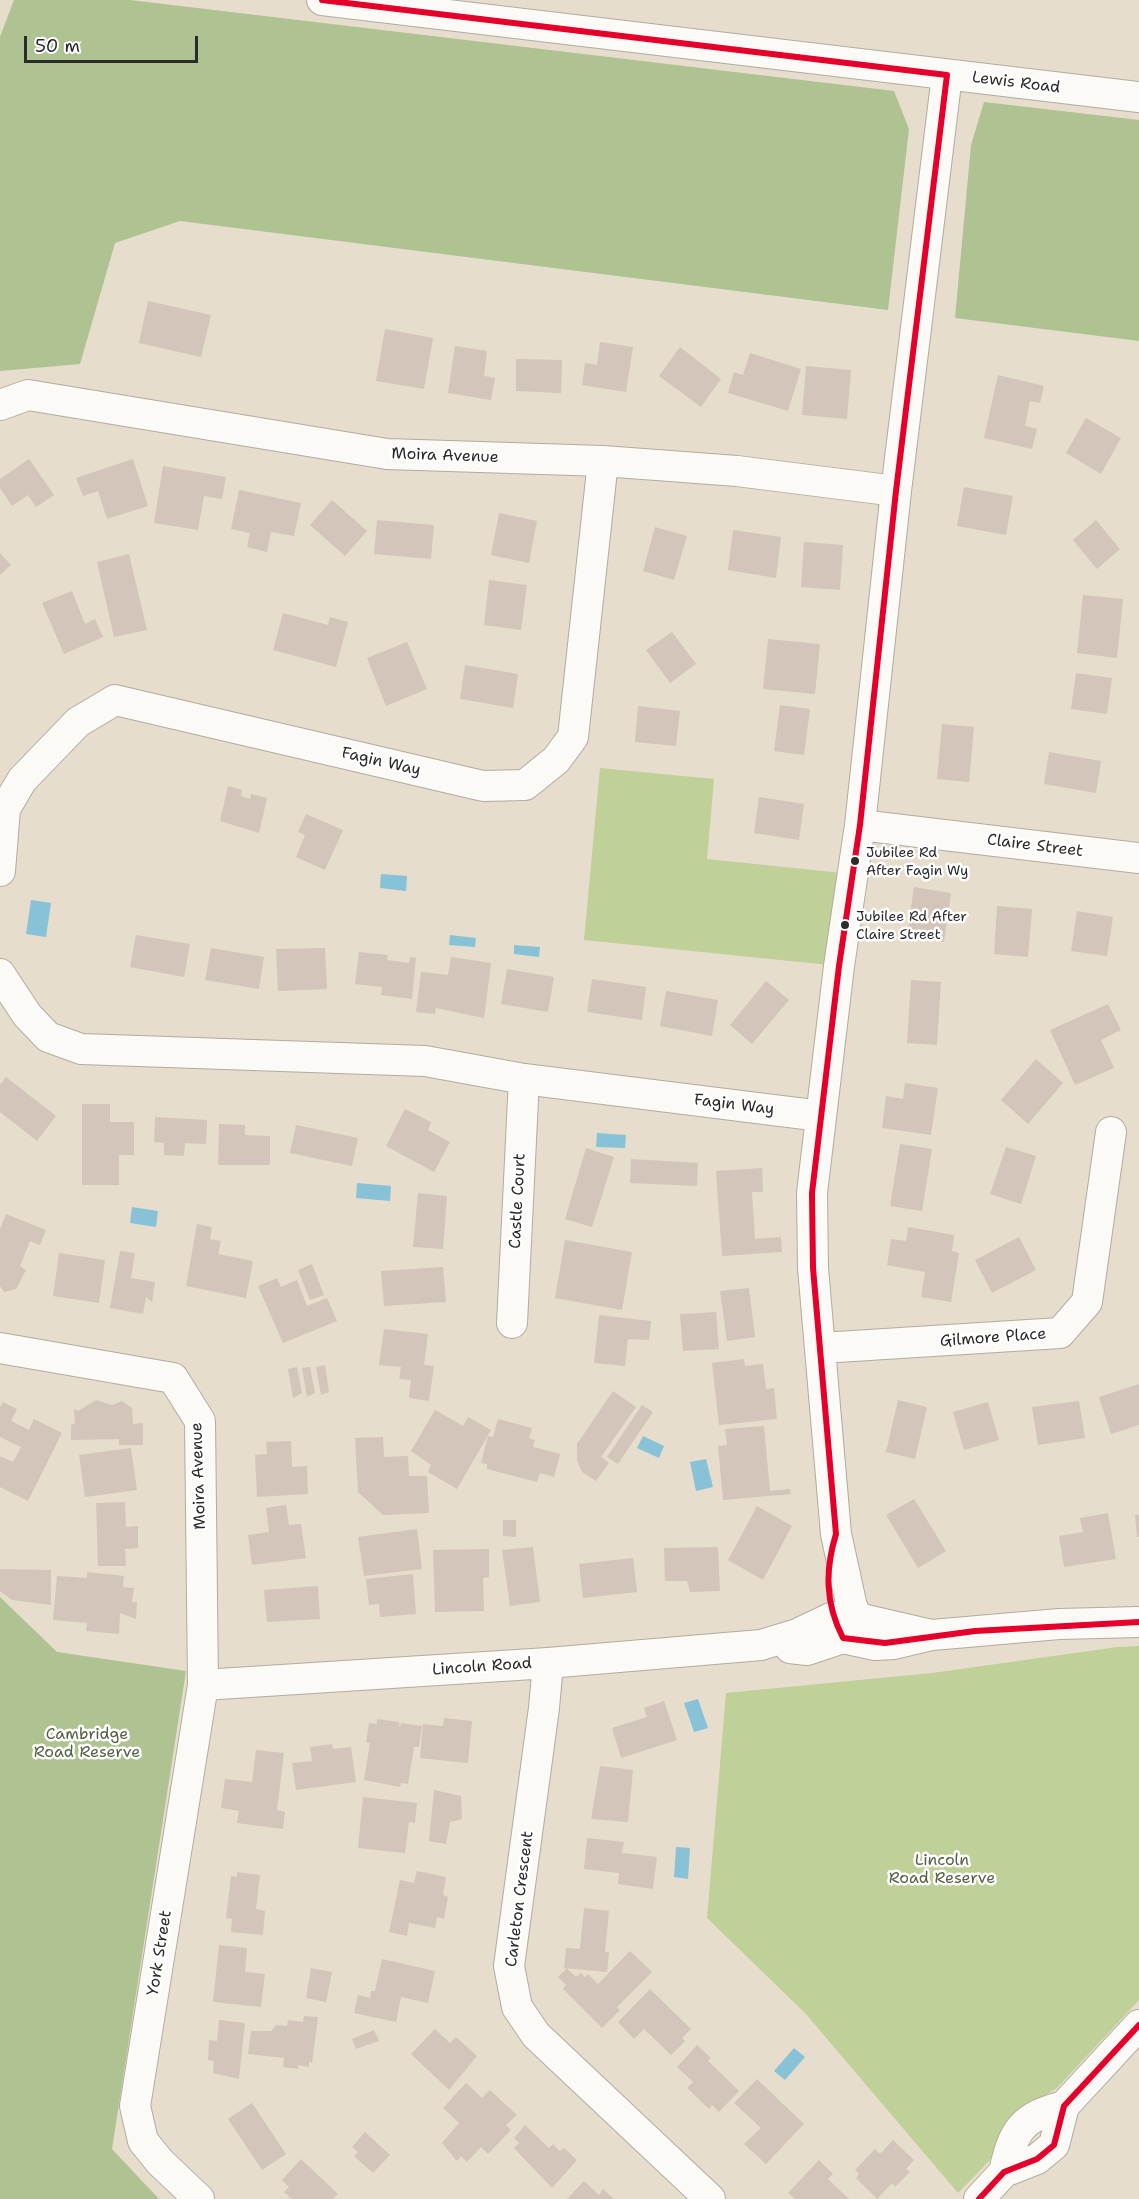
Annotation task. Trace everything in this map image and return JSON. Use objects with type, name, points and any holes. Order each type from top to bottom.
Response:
[{"type":"street","name":"Lewis Road","points":[[322,0],[1139,97]]},
{"type":"street","points":[[947,75],[896,490],[860,825],[839,966],[812,1193],[813,1268],[836,1534],[826,1568],[845,1624],[875,1645],[894,1644],[932,1635],[1059,1624],[1139,1622]]},
{"type":"street","name":"Moira Avenue","points":[[0,405],[28,395],[387,454],[603,461],[737,471],[896,490]]},
{"type":"street","name":"Fagin Way","points":[[0,871],[5,809],[22,780],[78,722],[115,700],[483,786],[525,785],[556,760],[573,737],[603,461]]},
{"type":"street","name":"Claire Street","points":[[860,825],[1139,858]]},
{"type":"street","name":"Fagin Way","points":[[0,974],[27,1015],[48,1037],[81,1049],[425,1061],[524,1078],[821,1116]]},
{"type":"street","name":"Castle Court","points":[[512,1323],[524,1078]]},
{"type":"street","name":"Gilmore Place","points":[[821,1348],[1060,1333],[1087,1302],[1111,1132]]},
{"type":"street","name":"Moira Avenue","points":[[0,1348],[173,1378],[200,1421],[203,1685]]},
{"type":"street","name":"Lincoln Road","points":[[203,1685],[548,1663],[761,1645],[807,1650],[845,1624]]},
{"type":"street","name":"Carleton Crescent","points":[[548,1663],[509,1966],[517,2007],[536,2035],[710,2199]]},
{"type":"street","name":"York Street","points":[[199,2199],[143,2141],[135,2106],[203,1685]]},
{"type":"street","points":[[979,2199],[1004,2172],[1010,2143],[1019,2130],[1048,2110],[1064,2106],[1139,2025]]},
{"type":"green space","points":[[14,0],[130,0],[894,91],[909,129],[888,310],[180,221],[115,243],[80,364],[0,371],[0,37]]},
{"type":"green space","points":[[984,102],[1139,120],[1139,341],[955,318],[971,145]]},
{"type":"green space","points":[[600,768],[714,779],[707,859],[852,874],[839,966],[584,940]]},
{"type":"green space","name":"Cambridge Road Reserve","points":[[0,1597],[57,1652],[186,1671],[112,2149],[159,2199],[0,2199]]},
{"type":"green space","name":"Lincoln Road Reserve","points":[[1139,1646],[1139,2000],[1057,2088],[1015,2113],[1006,2123],[990,2160],[958,2193],[805,2013],[707,1918],[726,1693],[932,1673]]},
{"type":"water","points":[[381,874],[407,876],[406,891],[380,888]]},
{"type":"water","points":[[31,900],[51,903],[46,937],[26,934]]},
{"type":"water","points":[[450,935],[476,938],[475,947],[449,945]]},
{"type":"water","points":[[514,945],[540,947],[539,957],[514,954]]},
{"type":"water","points":[[597,1133],[626,1135],[625,1148],[596,1147]]},
{"type":"water","points":[[357,1183],[391,1186],[390,1201],[356,1198]]},
{"type":"water","points":[[132,1207],[158,1211],[156,1227],[130,1223]]},
{"type":"water","points":[[643,1436],[664,1446],[659,1458],[637,1448]]},
{"type":"water","points":[[706,1459],[713,1487],[696,1491],[690,1462]]},
{"type":"water","points":[[698,1699],[708,1728],[694,1732],[684,1703]]},
{"type":"water","points":[[676,1847],[690,1848],[688,1879],[674,1877]]},
{"type":"water","points":[[794,2048],[805,2057],[785,2080],[774,2071]]},
{"type":"building","points":[[148,301],[211,315],[201,357],[139,343]]},
{"type":"building","points":[[385,329],[433,338],[424,389],[376,381]]},
{"type":"building","points":[[600,342],[633,347],[626,392],[582,385],[585,363],[597,365]]},
{"type":"building","points":[[455,346],[487,351],[484,376],[495,378],[491,400],[448,393]]},
{"type":"building","points":[[680,347],[721,379],[701,407],[659,376]]},
{"type":"building","points":[[750,353],[801,369],[788,411],[728,393],[734,372],[743,375]]},
{"type":"building","points":[[516,359],[562,360],[561,393],[516,391]]},
{"type":"building","points":[[806,366],[851,370],[847,419],[802,415]]},
{"type":"building","points":[[998,375],[1044,386],[1040,403],[1030,401],[1025,426],[1037,429],[1032,449],[984,438]]},
{"type":"building","points":[[1086,418],[1121,438],[1101,474],[1066,453]]},
{"type":"building","points":[[29,459],[54,495],[36,507],[28,495],[12,506],[0,488],[0,479]]},
{"type":"building","points":[[133,459],[148,506],[107,519],[98,491],[83,496],[76,478]]},
{"type":"building","points":[[163,466],[226,477],[222,499],[204,496],[198,530],[154,523]]},
{"type":"building","points":[[964,487],[1013,496],[1006,535],[957,526]]},
{"type":"building","points":[[239,490],[301,503],[294,536],[271,532],[267,552],[247,547],[250,533],[231,529]]},
{"type":"building","points":[[332,500],[367,531],[345,556],[310,525]]},
{"type":"building","points":[[499,513],[537,521],[529,563],[491,555]]},
{"type":"building","points":[[377,520],[434,525],[431,559],[374,554]]},
{"type":"building","points":[[1096,520],[1120,549],[1097,569],[1073,540]]},
{"type":"building","points":[[655,527],[687,536],[674,580],[643,571]]},
{"type":"building","points":[[733,530],[781,537],[776,578],[728,570]]},
{"type":"building","points":[[804,542],[843,545],[840,590],[801,587]]},
{"type":"building","points":[[0,553],[11,565],[0,575]]},
{"type":"building","points":[[129,554],[147,630],[114,637],[97,562]]},
{"type":"building","points":[[489,580],[527,585],[521,630],[484,625]]},
{"type":"building","points":[[72,591],[85,624],[95,619],[103,637],[64,654],[42,603]]},
{"type":"building","points":[[1083,595],[1123,599],[1117,658],[1077,653]]},
{"type":"building","points":[[283,613],[328,625],[330,617],[348,622],[336,667],[273,650]]},
{"type":"building","points":[[672,632],[696,664],[670,683],[646,650]]},
{"type":"building","points":[[768,639],[820,644],[815,694],[763,689]]},
{"type":"building","points":[[407,642],[427,689],[386,706],[367,658]]},
{"type":"building","points":[[465,665],[518,674],[513,708],[460,699]]},
{"type":"building","points":[[1076,673],[1112,678],[1107,714],[1071,709]]},
{"type":"building","points":[[780,705],[810,709],[804,755],[774,751]]},
{"type":"building","points":[[638,706],[680,711],[676,746],[635,742]]},
{"type":"building","points":[[942,724],[974,727],[969,782],[937,779]]},
{"type":"building","points":[[1049,752],[1101,761],[1096,793],[1044,784]]},
{"type":"building","points":[[228,786],[242,790],[241,796],[250,799],[251,794],[267,798],[259,833],[220,821]]},
{"type":"building","points":[[759,797],[804,804],[799,840],[754,833]]},
{"type":"building","points":[[306,814],[343,830],[325,870],[296,857],[305,835],[298,832]]},
{"type":"building","points":[[914,887],[951,893],[944,942],[907,936]]},
{"type":"building","points":[[997,906],[1032,909],[1028,957],[994,954]]},
{"type":"building","points":[[1077,911],[1113,917],[1107,956],[1071,951]]},
{"type":"building","points":[[136,935],[190,944],[184,977],[130,967]]},
{"type":"building","points":[[211,948],[264,957],[259,989],[205,980]]},
{"type":"building","points":[[325,948],[327,989],[278,991],[276,949]]},
{"type":"building","points":[[359,952],[388,955],[387,960],[409,963],[410,957],[416,958],[412,999],[381,995],[382,987],[355,984]]},
{"type":"building","points":[[451,957],[491,963],[484,1018],[436,1008],[435,1014],[416,1012],[421,972],[448,975]]},
{"type":"building","points":[[507,969],[554,977],[548,1012],[501,1004]]},
{"type":"building","points":[[592,979],[646,987],[642,1020],[587,1012]]},
{"type":"building","points":[[911,980],[941,982],[937,1045],[907,1043]]},
{"type":"building","points":[[766,981],[789,1000],[752,1044],[730,1025]]},
{"type":"building","points":[[666,991],[718,1000],[712,1036],[660,1026]]},
{"type":"building","points":[[1108,1004],[1121,1030],[1101,1040],[1114,1068],[1075,1085],[1050,1030]]},
{"type":"building","points":[[1036,1059],[1063,1083],[1028,1124],[1001,1100]]},
{"type":"building","points":[[6,1077],[56,1116],[37,1141],[0,1112],[0,1085]]},
{"type":"building","points":[[905,1083],[938,1088],[931,1135],[882,1128],[886,1096],[903,1099]]},
{"type":"building","points":[[82,1104],[110,1104],[110,1122],[134,1122],[134,1155],[119,1155],[119,1185],[82,1185]]},
{"type":"building","points":[[405,1109],[431,1122],[428,1130],[450,1142],[434,1172],[386,1146]]},
{"type":"building","points":[[155,1117],[207,1120],[206,1144],[185,1143],[184,1156],[164,1155],[164,1143],[154,1142]]},
{"type":"building","points":[[219,1124],[245,1125],[245,1135],[270,1136],[270,1165],[218,1165]]},
{"type":"building","points":[[296,1125],[358,1138],[352,1166],[290,1153]]},
{"type":"building","points":[[900,1144],[932,1149],[922,1211],[890,1206]]},
{"type":"building","points":[[1006,1147],[1036,1156],[1021,1204],[990,1194]]},
{"type":"building","points":[[586,1148],[614,1157],[592,1227],[565,1219]]},
{"type":"building","points":[[631,1159],[698,1163],[697,1186],[630,1183]]},
{"type":"building","points":[[762,1168],[763,1192],[752,1192],[755,1239],[781,1237],[782,1252],[722,1256],[716,1171]]},
{"type":"building","points":[[418,1193],[447,1196],[443,1249],[413,1247]]},
{"type":"building","points":[[6,1214],[46,1230],[40,1245],[30,1241],[20,1266],[26,1270],[16,1289],[4,1292],[0,1286],[0,1229]]},
{"type":"building","points":[[197,1224],[212,1227],[210,1239],[221,1241],[218,1254],[253,1261],[246,1298],[186,1286]]},
{"type":"building","points":[[908,1227],[954,1235],[952,1251],[959,1253],[951,1302],[921,1297],[925,1272],[887,1265],[891,1239],[906,1241]]},
{"type":"building","points":[[1019,1237],[1036,1270],[992,1293],[975,1260]]},
{"type":"building","points":[[565,1240],[632,1252],[622,1310],[555,1298]]},
{"type":"building","points":[[120,1251],[135,1253],[131,1278],[155,1282],[152,1302],[146,1297],[143,1314],[110,1308]]},
{"type":"building","points":[[59,1253],[105,1260],[99,1303],[53,1296]]},
{"type":"building","points":[[312,1264],[324,1295],[310,1300],[298,1270]]},
{"type":"building","points":[[443,1267],[446,1302],[384,1306],[381,1271]]},
{"type":"building","points":[[277,1278],[281,1287],[297,1280],[307,1306],[327,1298],[337,1321],[283,1343],[258,1286]]},
{"type":"building","points":[[749,1288],[755,1337],[727,1341],[720,1291]]},
{"type":"building","points":[[716,1312],[719,1349],[683,1351],[680,1314]]},
{"type":"building","points":[[599,1315],[651,1321],[649,1340],[628,1339],[625,1366],[594,1363]]},
{"type":"building","points":[[384,1329],[428,1334],[424,1365],[434,1366],[429,1401],[409,1398],[411,1380],[399,1379],[401,1367],[379,1365]]},
{"type":"building","points":[[744,1359],[745,1366],[763,1364],[766,1389],[774,1388],[777,1419],[719,1425],[712,1363]]},
{"type":"building","points":[[325,1365],[329,1392],[321,1395],[316,1367]]},
{"type":"building","points":[[297,1367],[302,1393],[293,1398],[288,1369]]},
{"type":"building","points":[[310,1367],[315,1393],[307,1397],[302,1368]]},
{"type":"building","points":[[1139,1384],[1139,1425],[1111,1434],[1099,1397]]},
{"type":"building","points":[[613,1391],[636,1407],[601,1457],[609,1463],[596,1481],[582,1472],[577,1460],[577,1444]]},
{"type":"building","points":[[96,1400],[112,1405],[122,1401],[132,1408],[133,1424],[143,1423],[143,1445],[119,1445],[119,1439],[71,1440],[71,1425],[75,1423],[74,1409],[78,1411]]},
{"type":"building","points":[[898,1400],[927,1407],[915,1459],[886,1452]]},
{"type":"building","points":[[1079,1401],[1085,1438],[1038,1445],[1032,1407]]},
{"type":"building","points":[[3,1402],[17,1409],[11,1421],[29,1430],[34,1419],[62,1433],[28,1501],[0,1487],[0,1456],[13,1462],[21,1447],[0,1437],[0,1407]]},
{"type":"building","points":[[988,1402],[999,1440],[964,1450],[953,1412]]},
{"type":"building","points":[[642,1405],[653,1412],[618,1464],[607,1457]]},
{"type":"building","points":[[435,1410],[463,1426],[468,1417],[491,1430],[457,1489],[428,1472],[431,1465],[411,1451]]},
{"type":"building","points":[[498,1419],[532,1428],[529,1438],[535,1440],[533,1447],[560,1454],[554,1477],[540,1473],[537,1482],[487,1469],[487,1464],[481,1463],[488,1436],[493,1437]]},
{"type":"building","points":[[764,1426],[770,1491],[790,1489],[791,1494],[723,1500],[718,1446],[727,1445],[725,1429]]},
{"type":"building","points":[[383,1437],[384,1457],[408,1456],[409,1476],[427,1476],[429,1513],[383,1515],[358,1492],[355,1438]]},
{"type":"building","points":[[291,1441],[292,1467],[307,1466],[308,1494],[257,1497],[255,1455],[267,1454],[266,1442]]},
{"type":"building","points":[[131,1448],[137,1490],[85,1497],[79,1455]]},
{"type":"building","points":[[914,1499],[946,1551],[918,1568],[886,1515]]},
{"type":"building","points":[[125,1502],[126,1527],[138,1526],[138,1548],[125,1549],[126,1566],[98,1566],[96,1503]]},
{"type":"building","points":[[286,1505],[289,1525],[301,1524],[306,1558],[252,1565],[248,1535],[269,1532],[266,1508]]},
{"type":"building","points":[[757,1506],[792,1526],[763,1580],[728,1560]]},
{"type":"building","points":[[1108,1513],[1116,1559],[1064,1567],[1059,1536],[1083,1532],[1080,1518]]},
{"type":"building","points":[[1135,1515],[1139,1515],[1139,1537],[1137,1537]]},
{"type":"building","points":[[503,1520],[516,1520],[516,1537],[503,1536]]},
{"type":"building","points":[[417,1529],[422,1569],[364,1576],[358,1537]]},
{"type":"building","points":[[533,1547],[540,1602],[510,1606],[502,1550]]},
{"type":"building","points":[[718,1547],[720,1591],[690,1592],[687,1581],[665,1581],[664,1548]]},
{"type":"building","points":[[489,1549],[489,1577],[483,1578],[484,1611],[435,1612],[433,1550]]},
{"type":"building","points":[[633,1558],[637,1592],[583,1598],[579,1564]]},
{"type":"building","points":[[0,1569],[51,1570],[51,1605],[12,1600],[0,1591]]},
{"type":"building","points":[[87,1572],[124,1576],[123,1587],[134,1588],[132,1602],[137,1602],[136,1619],[120,1613],[119,1634],[86,1631],[87,1623],[53,1620],[57,1576],[87,1578]]},
{"type":"building","points":[[413,1574],[416,1614],[380,1617],[379,1604],[369,1605],[366,1579]]},
{"type":"building","points":[[318,1586],[320,1619],[267,1622],[264,1590]]},
{"type":"building","points":[[664,1701],[677,1740],[621,1758],[612,1728],[647,1717],[644,1708]]},
{"type":"building","points":[[444,1718],[472,1721],[468,1763],[420,1758],[423,1724],[443,1726]]},
{"type":"building","points":[[377,1719],[399,1722],[400,1728],[401,1723],[422,1726],[419,1747],[414,1747],[408,1784],[401,1783],[400,1787],[364,1780],[370,1743],[366,1742],[369,1723],[377,1724]]},
{"type":"building","points":[[332,1744],[333,1749],[351,1747],[356,1782],[296,1790],[292,1763],[312,1761],[310,1747]]},
{"type":"building","points":[[256,1750],[284,1753],[277,1810],[285,1812],[283,1829],[237,1823],[239,1811],[221,1808],[225,1779],[252,1782]]},
{"type":"building","points":[[600,1766],[633,1770],[628,1822],[591,1819]]},
{"type":"building","points":[[434,1790],[461,1796],[462,1819],[450,1822],[446,1844],[429,1841]]},
{"type":"building","points":[[363,1797],[417,1803],[415,1823],[409,1822],[405,1853],[358,1848]]},
{"type":"building","points":[[587,1838],[624,1842],[622,1853],[657,1857],[653,1889],[618,1884],[619,1873],[584,1869]]},
{"type":"building","points":[[417,1871],[446,1877],[443,1895],[448,1897],[444,1919],[437,1917],[435,1928],[409,1923],[407,1936],[389,1932],[400,1880],[414,1883]]},
{"type":"building","points":[[237,1872],[260,1875],[256,1909],[265,1911],[263,1935],[231,1932],[232,1919],[226,1918],[231,1876],[237,1877]]},
{"type":"building","points":[[584,1908],[609,1911],[605,1952],[609,1952],[607,1972],[564,1968],[566,1948],[580,1949]]},
{"type":"building","points":[[219,1945],[247,1948],[245,1972],[265,1974],[261,2007],[213,2002]]},
{"type":"building","points":[[630,1951],[652,1972],[617,2007],[620,2010],[602,2028],[563,1989],[566,1985],[558,1977],[567,1968],[576,1977],[581,1973],[585,1977],[588,1974],[598,1984]]},
{"type":"building","points":[[382,1959],[435,1971],[428,2003],[401,1997],[396,2022],[354,2013],[358,1995],[370,1998],[371,1991],[375,1991]]},
{"type":"building","points":[[311,1968],[332,1972],[326,2002],[306,1998]]},
{"type":"building","points":[[650,1989],[691,2029],[682,2038],[685,2041],[671,2055],[644,2029],[634,2039],[618,2022]]},
{"type":"building","points":[[304,2016],[318,2017],[312,2063],[309,2061],[309,2067],[298,2065],[298,2069],[283,2067],[284,2058],[248,2054],[251,2031],[271,2031],[276,2025],[287,2026],[288,2020],[303,2022]]},
{"type":"building","points":[[219,2020],[245,2023],[239,2079],[213,2073],[214,2061],[208,2060],[209,2040],[217,2041]]},
{"type":"building","points":[[435,2029],[450,2043],[456,2037],[477,2056],[449,2090],[411,2054]]},
{"type":"building","points":[[374,2030],[379,2041],[356,2049],[352,2039]]},
{"type":"building","points":[[697,2045],[711,2058],[708,2061],[739,2091],[719,2112],[712,2105],[709,2109],[687,2088],[693,2082],[677,2067]]},
{"type":"building","points":[[757,2079],[804,2124],[766,2164],[744,2144],[761,2128],[734,2103]]},
{"type":"building","points":[[466,2083],[482,2098],[490,2090],[517,2115],[506,2125],[511,2130],[488,2154],[481,2147],[467,2162],[461,2156],[457,2161],[442,2143],[459,2123],[443,2108]]},
{"type":"building","points":[[252,2103],[286,2154],[262,2170],[228,2119]]},
{"type":"building","points":[[525,2125],[549,2148],[553,2144],[560,2151],[564,2148],[577,2160],[552,2188],[514,2148],[519,2143],[514,2138]]},
{"type":"building","points":[[365,2132],[390,2155],[373,2173],[354,2156],[358,2152],[352,2147]]},
{"type":"building","points":[[893,2140],[914,2160],[906,2169],[910,2172],[895,2187],[892,2183],[877,2199],[856,2178],[859,2174],[855,2170],[875,2149],[880,2154]]},
{"type":"building","points":[[301,2159],[338,2194],[333,2199],[292,2199],[284,2192],[289,2187],[282,2180]]},
{"type":"building","points":[[819,2160],[833,2174],[828,2179],[849,2199],[795,2199],[788,2193]]},
{"type":"building","points":[[584,2181],[599,2195],[603,2189],[614,2199],[567,2199]]},
{"type":"transit line","points":[[322,0],[947,75]]},
{"type":"transit line","points":[[947,75],[896,491],[860,825],[839,966],[812,1193],[813,1268],[836,1534],[830,1561],[830,1599],[843,1638],[885,1643],[975,1631],[1139,1622]]},
{"type":"transit line","points":[[979,2199],[1004,2172],[1037,2159],[1054,2145],[1064,2106],[1139,2025]]},
{"type":"place","name":"Jubilee Rd After Fagin Wy","points":[[855,861]]},
{"type":"place","name":"Jubilee Rd After Claire Street","points":[[845,925]]}]
